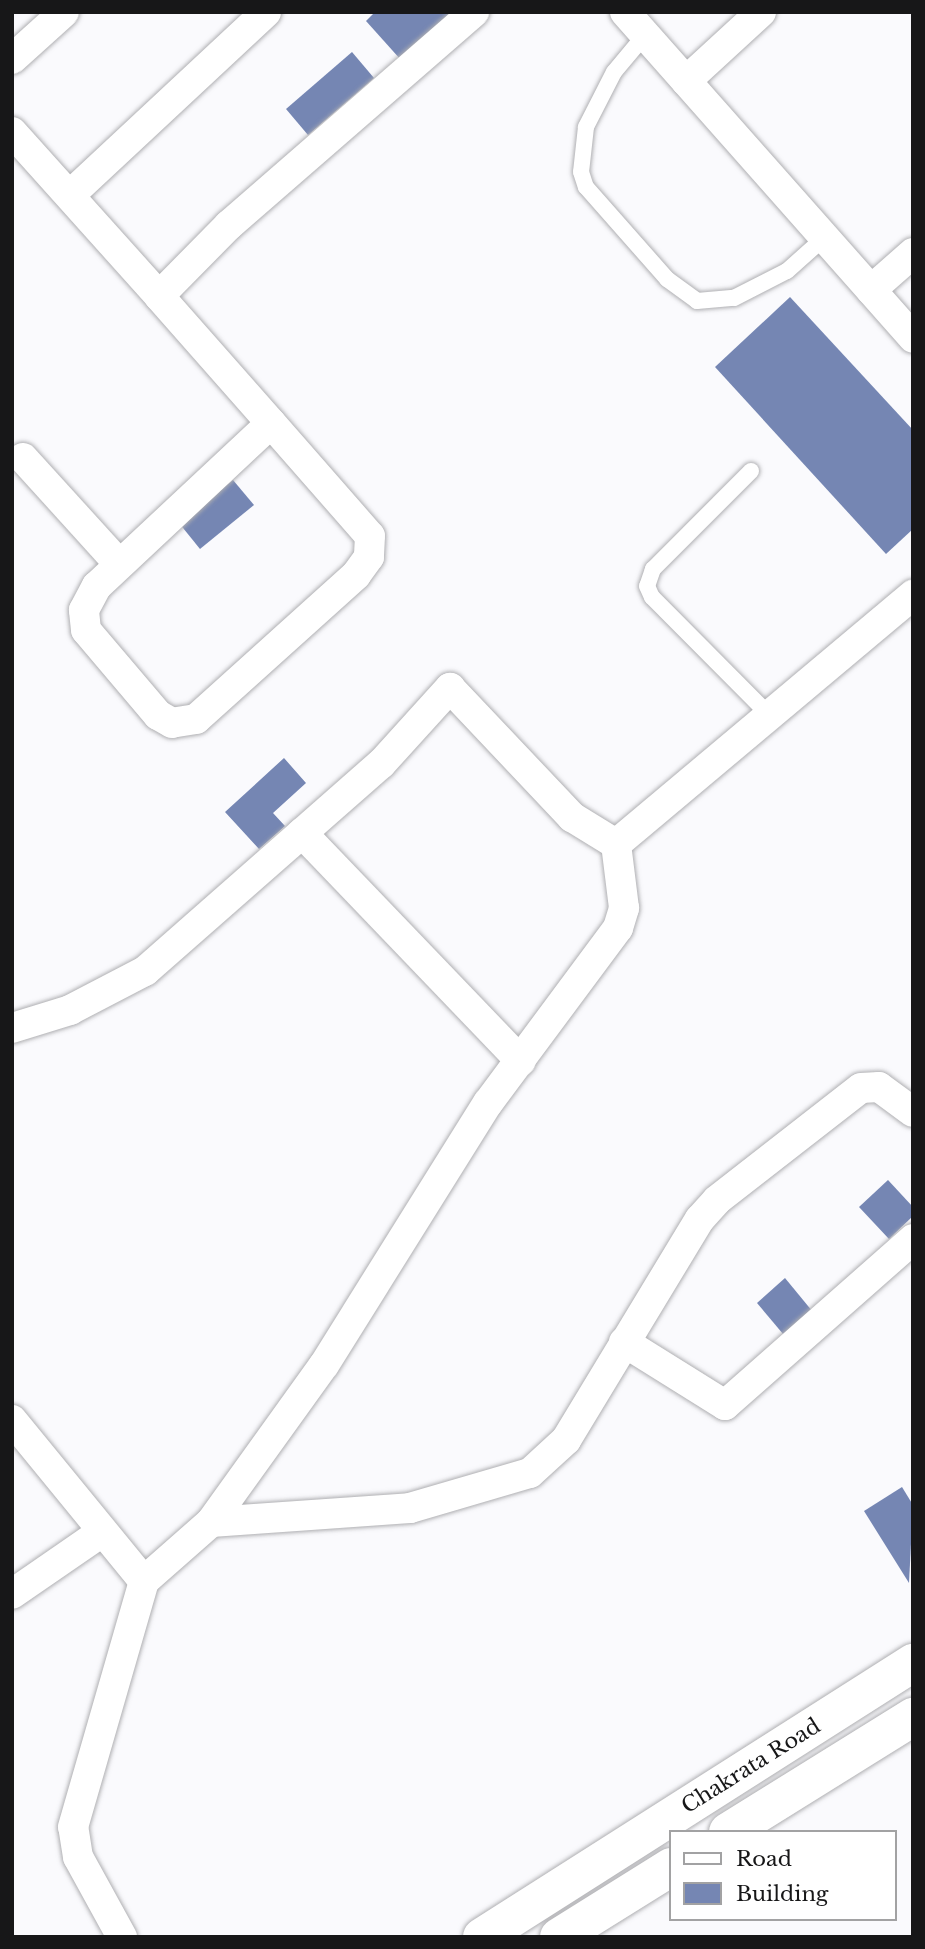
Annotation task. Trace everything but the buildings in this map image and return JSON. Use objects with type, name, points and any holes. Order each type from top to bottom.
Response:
[{"type":"main road","name":"Chakrata Road","points":[[482,1937],[913,1663]]},
{"type":"main road","name":"Chakrata Road","points":[[731,1830],[913,1717]]},
{"type":"main road","points":[[559,1937],[670,1868]]},
{"type":"street","points":[[12,60],[64,12]]},
{"type":"street","points":[[70,195],[267,12]]},
{"type":"street","points":[[159,296],[229,226],[474,12]]},
{"type":"street","points":[[625,12],[913,338]]},
{"type":"street","points":[[686,81],[761,12]]},
{"type":"street","points":[[12,132],[70,195],[271,423],[370,536],[372,546],[356,575],[196,719],[172,723],[158,715],[86,630],[84,610],[97,586],[271,423]]},
{"type":"street","points":[[871,290],[913,253]]},
{"type":"street","points":[[23,458],[119,564]]},
{"type":"street","points":[[617,844],[913,595]]},
{"type":"street","points":[[12,1028],[70,1010],[145,971],[381,764],[450,688],[572,817],[617,844]]},
{"type":"street","points":[[302,833],[521,1061]]},
{"type":"street","points":[[122,1937],[78,1857],[73,1827],[144,1581],[211,1522],[324,1365],[488,1103],[618,928],[624,908],[617,844]]},
{"type":"street","points":[[211,1522],[410,1508],[530,1473],[566,1440],[700,1219],[717,1200],[861,1088],[878,1087],[913,1112]]},
{"type":"street","points":[[624,1342],[725,1405],[913,1239]]},
{"type":"street","points":[[12,1420],[144,1581]]},
{"type":"street","points":[[12,1594],[102,1532]]},
{"type":"lane","points":[[645,35],[614,72],[586,127],[581,172],[586,187],[667,279],[696,301],[734,298],[787,271],[825,237]]},
{"type":"lane","points":[[751,471],[653,569],[647,586],[652,597],[771,717]]}]
